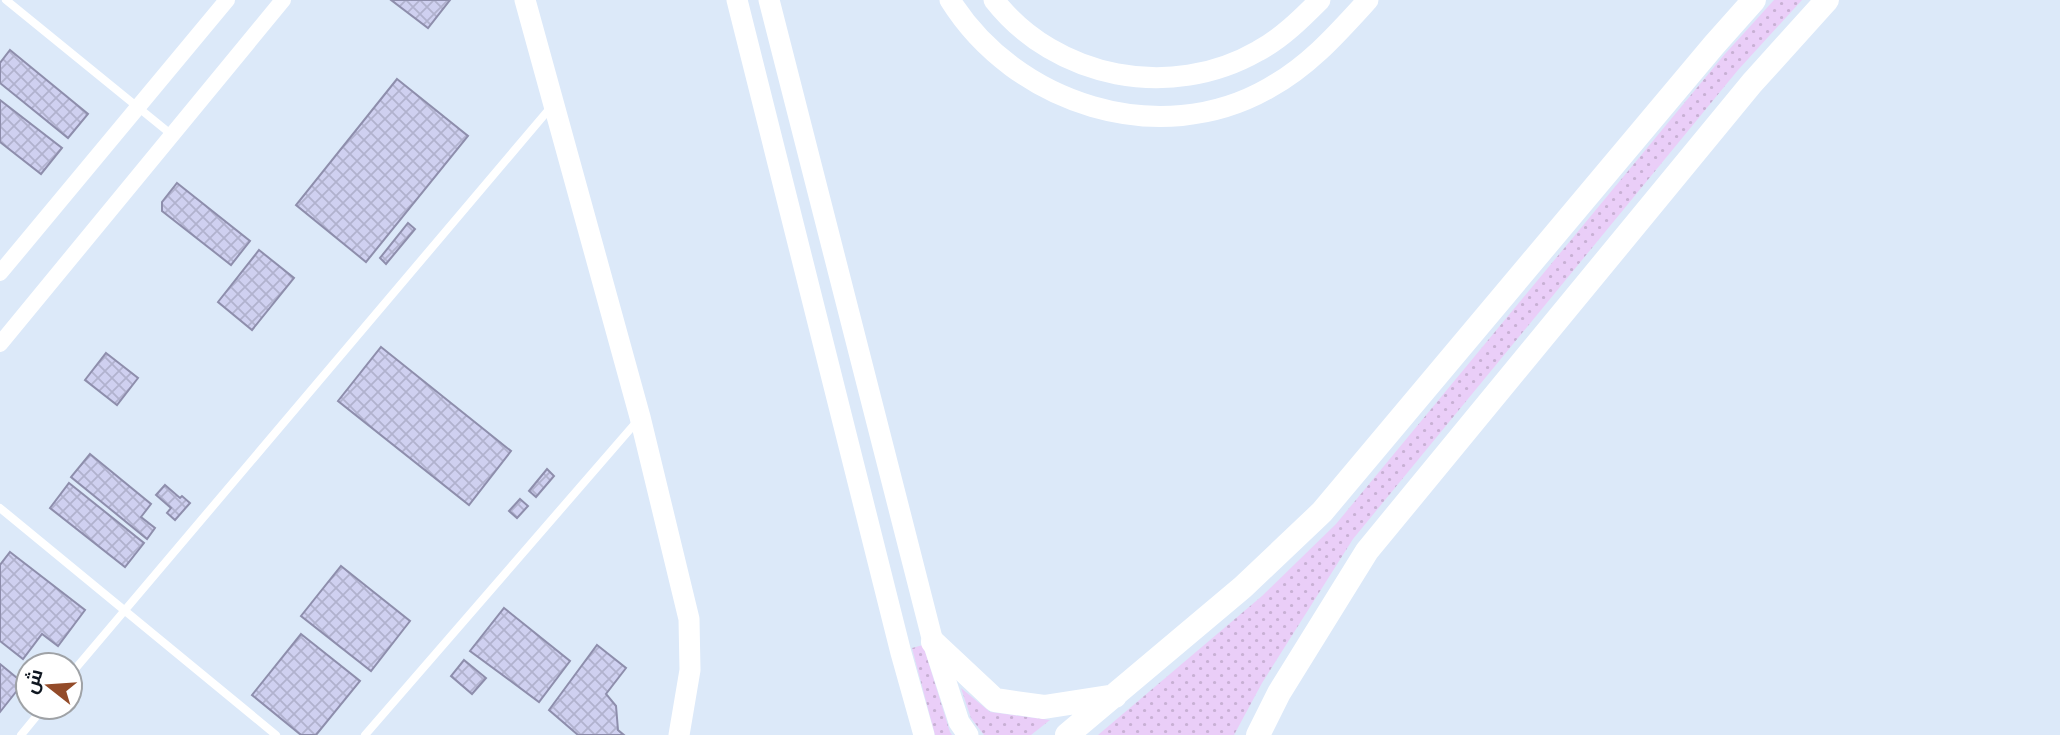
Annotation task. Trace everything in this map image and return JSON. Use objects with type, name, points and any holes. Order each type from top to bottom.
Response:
[{"type":"main road","points":[[1067,735],[1243,587],[1322,512],[1754,0]]},
{"type":"main road","points":[[1258,735],[1279,693],[1367,551],[1752,83],[1827,0]]},
{"type":"main road","points":[[933,642],[995,699],[1044,707],[1115,695]]},
{"type":"street","points":[[0,273],[227,0]]},
{"type":"street","points":[[0,344],[283,0]]},
{"type":"street","points":[[525,0],[640,417],[689,619],[690,670],[679,735]]},
{"type":"street","points":[[737,0],[924,735]]},
{"type":"street","points":[[768,0],[933,642],[960,722],[968,735]]},
{"type":"street","points":[[950,0],[986,46],[1014,70],[1047,90],[1119,113],[1156,116],[1194,113],[1266,90],[1298,70],[1326,46],[1368,0]]},
{"type":"street","points":[[994,0],[1026,33],[1079,64],[1108,73],[1139,78],[1170,78],[1230,64],[1258,51],[1284,34],[1320,0]]},
{"type":"lane","points":[[6,0],[172,136]]},
{"type":"lane","points":[[84,658],[552,105]]},
{"type":"lane","points":[[365,735],[640,417]]},
{"type":"lane","points":[[0,508],[276,735]]},
{"type":"lane","points":[[21,735],[32,721]]},
{"type":"shaded area","points":[[1774,0],[1802,0],[1738,70],[1353,539],[1262,683],[1234,735],[1098,735],[1262,596],[1336,524],[1724,55]]},
{"type":"shaded area","points":[[923,645],[952,735],[935,735],[912,648]]},
{"type":"shaded area","points":[[961,688],[990,712],[1050,720],[1031,735],[984,735],[971,718]]},
{"type":"building","points":[[391,0],[450,0],[428,28]]},
{"type":"building","points":[[10,50],[88,114],[68,138],[0,83],[0,63]]},
{"type":"building","points":[[397,79],[468,136],[366,262],[296,205]]},
{"type":"building","points":[[0,100],[62,148],[41,174],[0,142]]},
{"type":"building","points":[[177,183],[250,241],[231,265],[162,211],[162,202]]},
{"type":"building","points":[[408,223],[415,229],[386,264],[380,258]]},
{"type":"building","points":[[259,250],[294,278],[252,330],[218,302]]},
{"type":"building","points":[[381,347],[511,451],[469,505],[338,401]]},
{"type":"building","points":[[106,353],[138,378],[117,405],[85,380]]},
{"type":"building","points":[[90,454],[151,504],[141,517],[155,528],[147,539],[71,477]]},
{"type":"building","points":[[547,469],[554,476],[536,497],[529,491]]},
{"type":"building","points":[[69,483],[144,543],[125,567],[50,508]]},
{"type":"building","points":[[165,485],[190,503],[175,520],[167,513],[171,508],[156,495]]},
{"type":"building","points":[[520,499],[528,506],[517,518],[509,511]]},
{"type":"building","points":[[10,552],[85,610],[58,646],[42,634],[29,651],[14,652],[0,641],[0,565]]},
{"type":"building","points":[[341,566],[410,621],[371,671],[301,616]]},
{"type":"building","points":[[504,608],[570,661],[539,702],[470,651]]},
{"type":"building","points":[[301,634],[360,681],[316,735],[301,735],[252,695]]},
{"type":"building","points":[[597,645],[626,668],[606,694],[616,706],[618,730],[624,735],[578,735],[549,710]]},
{"type":"building","points":[[464,660],[486,678],[472,694],[451,676]]},
{"type":"building","points":[[0,664],[14,676],[14,694],[0,712]]}]
